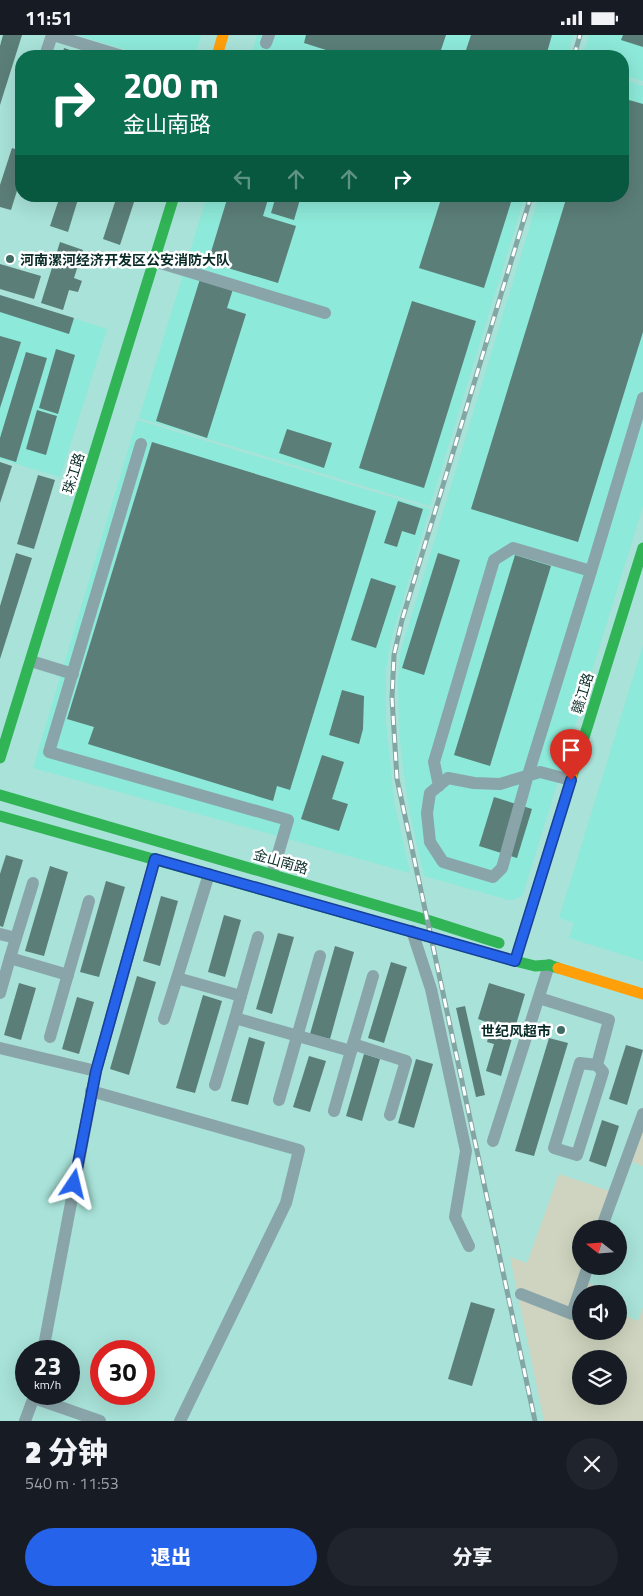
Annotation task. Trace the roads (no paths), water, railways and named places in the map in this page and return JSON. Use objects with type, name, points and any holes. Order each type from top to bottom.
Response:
[{"type":"main road","points":[[219,50],[223,35]]},
{"type":"main road","name":"珠江路","points":[[0,758],[172,202]]},
{"type":"main road","name":"赣江路","points":[[515,961],[643,548]]},
{"type":"main road","name":"金山南路","points":[[0,795],[519,949],[539,956],[549,965]]},
{"type":"main road","name":"金山南路","points":[[0,816],[515,961],[535,966],[549,965],[643,994]]},
{"type":"street","points":[[47,50],[52,35],[94,50]]},
{"type":"street","points":[[154,261],[325,313]]},
{"type":"street","points":[[571,780],[540,772],[528,775],[500,784],[474,783],[448,778],[430,793],[427,813],[430,842],[443,862],[493,877],[502,869],[528,775],[643,398]]},
{"type":"street","points":[[141,444],[49,752],[288,820],[272,875]]},
{"type":"street","points":[[438,786],[434,762],[494,559],[513,547],[590,571]]},
{"type":"street","points":[[31,661],[72,674]]},
{"type":"street","points":[[45,1340],[91,1091],[155,859]]},
{"type":"street","points":[[164,1019],[209,874]]},
{"type":"street","points":[[0,993],[34,883]]},
{"type":"street","points":[[50,1037],[88,901]]},
{"type":"street","points":[[412,931],[431,989],[466,1151],[455,1217],[469,1246]]},
{"type":"street","points":[[0,933],[16,938]]},
{"type":"street","points":[[215,1085],[258,937]]},
{"type":"street","points":[[279,1100],[320,956]]},
{"type":"street","points":[[10,958],[68,975]]},
{"type":"street","points":[[492,1141],[549,965]]},
{"type":"street","points":[[334,1111],[374,976]]},
{"type":"street","points":[[177,977],[241,996]]},
{"type":"street","points":[[539,998],[609,1020],[597,1065]]},
{"type":"street","points":[[235,1018],[298,1036],[406,1061],[390,1115]]},
{"type":"street","points":[[0,1048],[96,1071]]},
{"type":"street","points":[[580,1063],[597,1065],[603,1072],[577,1155],[554,1148],[580,1063]]},
{"type":"street","points":[[91,1091],[299,1150],[286,1203],[180,1421]]},
{"type":"street","points":[[604,1220],[643,1114]]},
{"type":"street","points":[[521,1293],[572,1314],[585,1275]]},
{"type":"street","points":[[24,1421],[31,1405]]},
{"type":"street","points":[[58,1405],[100,1421]]},
{"type":"railway","points":[[576,50],[580,35]]},
{"type":"railway","points":[[529,202],[402,620],[394,655],[392,698],[397,779],[535,1421]]},
{"type":"place","name":"河南漯河经济开发区公安消防大队","points":[[10,259]]},
{"type":"place","name":"世纪风超市","points":[[561,1030]]}]
